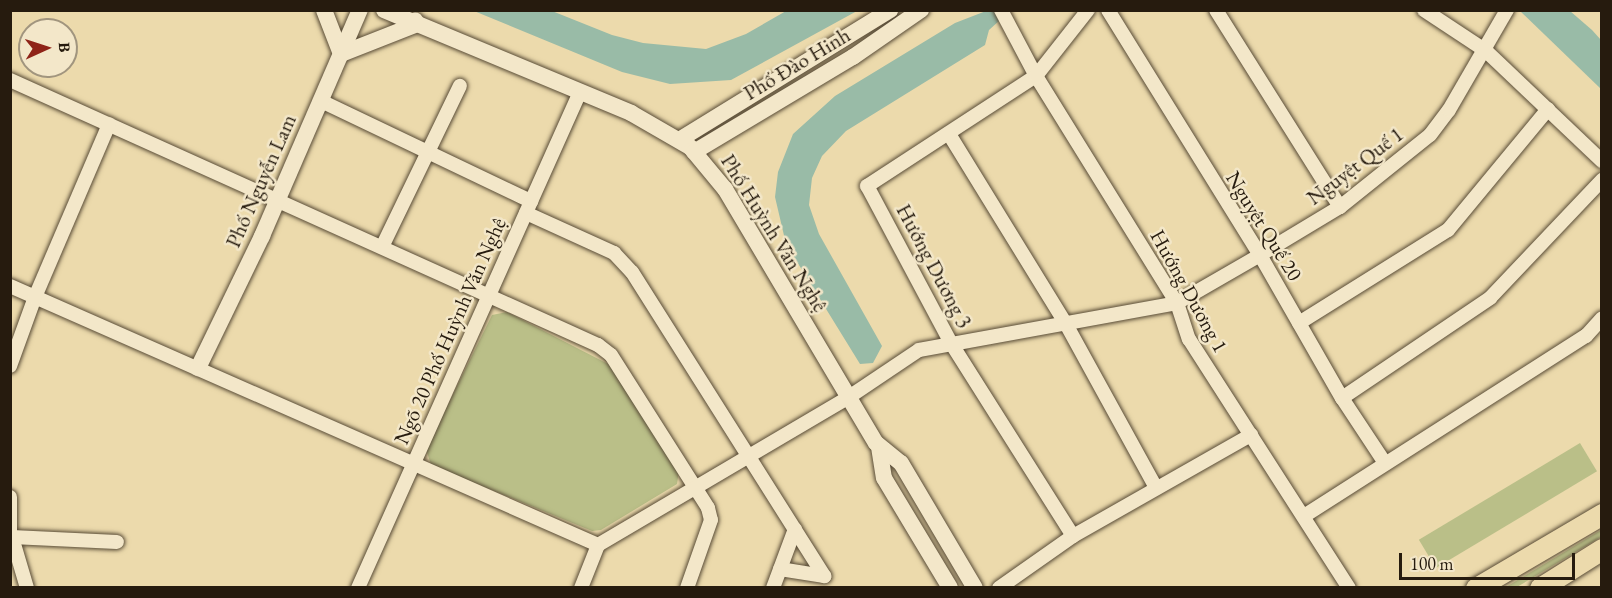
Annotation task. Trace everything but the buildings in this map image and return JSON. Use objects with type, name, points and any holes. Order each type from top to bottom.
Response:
[{"type":"main road","points":[[1476,588],[1602,514]]},
{"type":"main road","points":[[1540,588],[1602,549]]},
{"type":"street","points":[[324,10],[341,54],[414,17]]},
{"type":"street","name":"Phố Nguyễn Lam","points":[[198,368],[278,200],[360,10]]},
{"type":"street","name":"Phố Huỳnh Văn Nghệ","points":[[384,10],[414,17],[631,113],[679,140],[694,152],[725,189],[879,447],[900,463],[975,588]]},
{"type":"street","name":"Phố Đào Hinh","points":[[679,140],[890,10]]},
{"type":"street","name":"Phố Đào Hinh","points":[[694,152],[853,57],[921,10]]},
{"type":"street","name":"Hướng Dương 3","points":[[1073,536],[951,343],[867,186],[1036,76],[1088,10]]},
{"type":"street","name":"Nguyệt Quế 20","points":[[1108,10],[1260,255],[1342,398],[1386,463]]},
{"type":"street","points":[[1216,10],[1340,207]]},
{"type":"street","points":[[1424,10],[1486,51],[1602,161]]},
{"type":"street","name":"Nguyệt Quế 1","points":[[598,545],[849,397],[919,350],[1177,303],[1260,255],[1340,207],[1430,135],[1486,51],[1506,13]]},
{"type":"street","name":"Hướng Dương 1","points":[[1004,16],[1036,76],[1177,303],[1189,339],[1349,588]]},
{"type":"street","points":[[10,80],[598,345],[611,355],[697,486],[711,520],[687,588]]},
{"type":"street","points":[[382,248],[460,86]]},
{"type":"street","name":"Ngõ 20 Phố Huỳnh Văn Nghệ","points":[[358,588],[580,92]]},
{"type":"street","points":[[321,101],[427,153],[614,253],[644,290],[824,576],[780,569]]},
{"type":"street","points":[[1299,323],[1448,230],[1548,109]]},
{"type":"street","points":[[10,366],[35,297],[109,124]]},
{"type":"street","points":[[949,134],[1066,324],[1156,488]]},
{"type":"street","points":[[1342,398],[1490,298],[1602,180]]},
{"type":"street","points":[[10,286],[598,545],[580,588]]},
{"type":"street","points":[[1304,516],[1586,336],[1602,318]]},
{"type":"street","points":[[999,588],[1073,536],[1251,435]]},
{"type":"street","name":"Phố Huỳnh Văn Nghệ","points":[[879,447],[884,478],[950,588]]},
{"type":"street","points":[[10,497],[11,537],[27,588]]},
{"type":"street","points":[[773,588],[795,529]]},
{"type":"street","points":[[11,537],[117,542]]},
{"type":"green space","points":[[507,312],[612,366],[679,470],[677,484],[601,530],[592,531],[431,465],[426,449],[492,315]]},
{"type":"green space","points":[[1580,443],[1597,471],[1436,568],[1419,540]]},
{"type":"green space","points":[[1601,530],[1601,537],[1517,587],[1506,587]]},
{"type":"shaded area","points":[[474,11],[552,11],[612,35],[643,43],[706,49],[746,34],[786,11],[857,11],[731,80],[670,84],[622,72]]},
{"type":"shaded area","points":[[986,11],[1010,11],[989,30],[985,45],[846,131],[822,156],[812,178],[809,205],[819,234],[882,346],[873,363],[860,364],[786,244],[775,197],[778,172],[793,134],[835,96],[955,23]]},
{"type":"shaded area","points":[[1520,11],[1570,11],[1592,30],[1601,40],[1601,89]]}]
